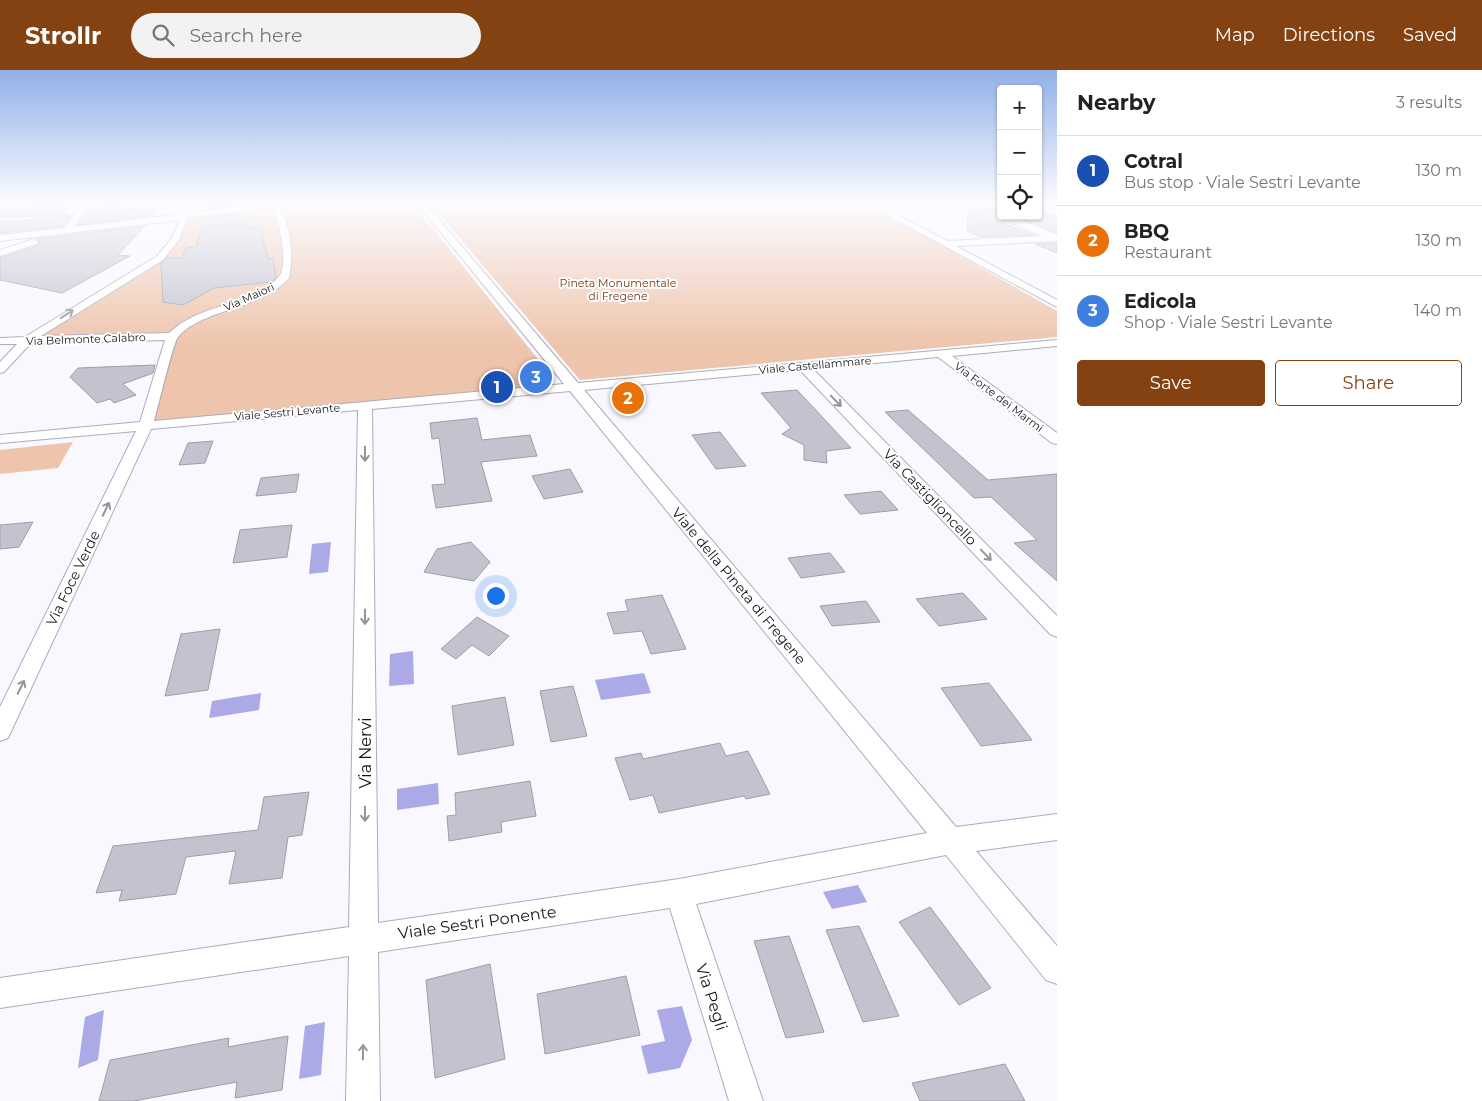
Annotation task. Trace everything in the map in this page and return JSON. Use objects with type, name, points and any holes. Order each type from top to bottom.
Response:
[{"type":"street","points":[[0,369],[26,341],[160,258],[166,251]]},
{"type":"street","name":"Via Maiori","points":[[172,336],[189,323],[261,294],[281,282],[286,269],[286,251]]},
{"type":"street","name":"Viale della Pineta di Fregene","points":[[461,251],[1057,969]]},
{"type":"street","points":[[957,251],[1057,304]]},
{"type":"street","name":"Via Belmonte Calabro","points":[[0,342],[172,336]]},
{"type":"street","name":"Via Foce Verde","points":[[0,731],[146,425],[172,336]]},
{"type":"street","name":"Viale Castellammare","points":[[574,388],[1057,343]]},
{"type":"street","name":"Via Forte dei Marmi","points":[[942,354],[1057,440]]},
{"type":"street","name":"Via Castiglioncello","points":[[803,366],[1057,629]]},
{"type":"street","name":"Viale Sestri Levante","points":[[0,439],[365,405],[574,388]]},
{"type":"street","name":"Via Nervi","points":[[363,1101],[365,405]]},
{"type":"street","name":"Viale Sestri Ponente","points":[[0,992],[679,893],[952,841],[1057,827]]},
{"type":"street","name":"Via Pegli","points":[[679,893],[746,1101]]},
{"type":"green space","points":[[162,251],[283,251],[286,269],[281,280],[272,288],[247,301],[195,321],[269,293],[281,285],[287,277],[291,268],[291,251],[451,251],[546,369],[520,370],[528,386],[151,423],[173,336],[183,326],[172,336],[26,341],[157,260]]},
{"type":"green space","name":"Pineta Monumentale di Fregene","points":[[471,251],[952,251],[1057,311],[1057,337],[580,380]]},
{"type":"green space","points":[[73,442],[58,468],[0,474],[0,450]]},
{"type":"shaded area","points":[[331,542],[328,572],[309,574],[312,544]]},
{"type":"shaded area","points":[[413,651],[414,684],[389,686],[390,654]]},
{"type":"shaded area","points":[[644,673],[651,693],[601,700],[595,680]]},
{"type":"shaded area","points":[[261,693],[259,710],[209,718],[212,701]]},
{"type":"shaded area","points":[[438,783],[439,804],[397,810],[397,789]]},
{"type":"shaded area","points":[[858,885],[867,902],[832,909],[823,892]]},
{"type":"shaded area","points":[[682,1006],[692,1040],[680,1068],[648,1074],[641,1046],[665,1041],[657,1010]]},
{"type":"shaded area","points":[[104,1010],[98,1060],[78,1068],[85,1017]]},
{"type":"shaded area","points":[[325,1022],[321,1075],[299,1079],[305,1026]]},
{"type":"building","points":[[22,251],[122,251],[118,255],[130,256],[62,293],[0,280],[0,258]]},
{"type":"building","points":[[185,251],[266,251],[268,259],[273,258],[276,277],[271,282],[214,288],[183,305],[163,302],[161,263],[167,258],[182,258]]},
{"type":"building","points":[[155,365],[153,373],[123,384],[136,395],[114,403],[110,399],[97,403],[70,377],[78,368]]},
{"type":"building","points":[[797,390],[851,448],[826,451],[827,463],[804,460],[804,445],[782,434],[791,428],[761,393]]},
{"type":"building","points":[[908,410],[988,480],[1057,474],[1057,581],[1014,543],[1037,540],[991,497],[974,498],[885,412]]},
{"type":"building","points":[[477,418],[482,440],[530,435],[537,456],[481,462],[492,501],[436,508],[432,485],[445,484],[439,438],[432,439],[430,423]]},
{"type":"building","points":[[720,432],[746,466],[716,469],[692,435]]},
{"type":"building","points":[[213,441],[205,463],[179,465],[188,443]]},
{"type":"building","points":[[570,469],[583,492],[544,499],[532,476]]},
{"type":"building","points":[[299,474],[296,492],[256,496],[261,478]]},
{"type":"building","points":[[881,491],[898,510],[860,514],[844,495]]},
{"type":"building","points":[[33,522],[19,547],[0,549],[0,525]]},
{"type":"building","points":[[292,525],[287,557],[233,563],[240,530]]},
{"type":"building","points":[[471,542],[490,562],[474,581],[424,572],[437,549]]},
{"type":"building","points":[[830,553],[845,572],[801,578],[788,558]]},
{"type":"building","points":[[963,593],[987,619],[939,626],[916,599]]},
{"type":"building","points":[[662,595],[686,649],[651,654],[642,631],[614,634],[607,613],[628,611],[625,600]]},
{"type":"building","points":[[866,601],[880,622],[832,626],[820,606]]},
{"type":"building","points":[[477,617],[509,636],[489,656],[472,645],[456,659],[441,649]]},
{"type":"building","points":[[220,629],[208,690],[165,696],[181,634]]},
{"type":"building","points":[[989,683],[1032,740],[981,746],[941,688]]},
{"type":"building","points":[[573,686],[587,736],[551,742],[540,691]]},
{"type":"building","points":[[505,697],[514,745],[458,755],[452,706]]},
{"type":"building","points":[[720,743],[726,756],[748,751],[770,794],[746,799],[744,796],[659,813],[653,795],[630,800],[615,758],[641,753],[643,759]]},
{"type":"building","points":[[530,781],[536,816],[501,822],[502,832],[449,841],[447,816],[456,815],[455,793]]},
{"type":"building","points":[[309,792],[302,835],[288,837],[282,878],[229,884],[236,851],[186,857],[176,894],[119,901],[122,890],[96,893],[113,846],[258,830],[264,797]]},
{"type":"building","points":[[930,907],[991,988],[959,1005],[899,922]]},
{"type":"building","points":[[859,926],[899,1016],[863,1022],[826,930]]},
{"type":"building","points":[[789,936],[824,1032],[786,1038],[754,941]]},
{"type":"building","points":[[490,964],[505,1059],[435,1078],[426,980]]},
{"type":"building","points":[[626,976],[640,1035],[545,1054],[537,994]]},
{"type":"building","points":[[288,1036],[282,1090],[235,1098],[237,1082],[134,1101],[99,1101],[110,1060],[229,1038],[228,1047]]},
{"type":"building","points":[[1005,1064],[1025,1101],[920,1101],[912,1083]]},
{"type":"place","name":"Edicola","points":[[536,377]]},
{"type":"place","name":"Cotral","points":[[497,387]]},
{"type":"place","name":"BBQ","points":[[628,398]]}]
